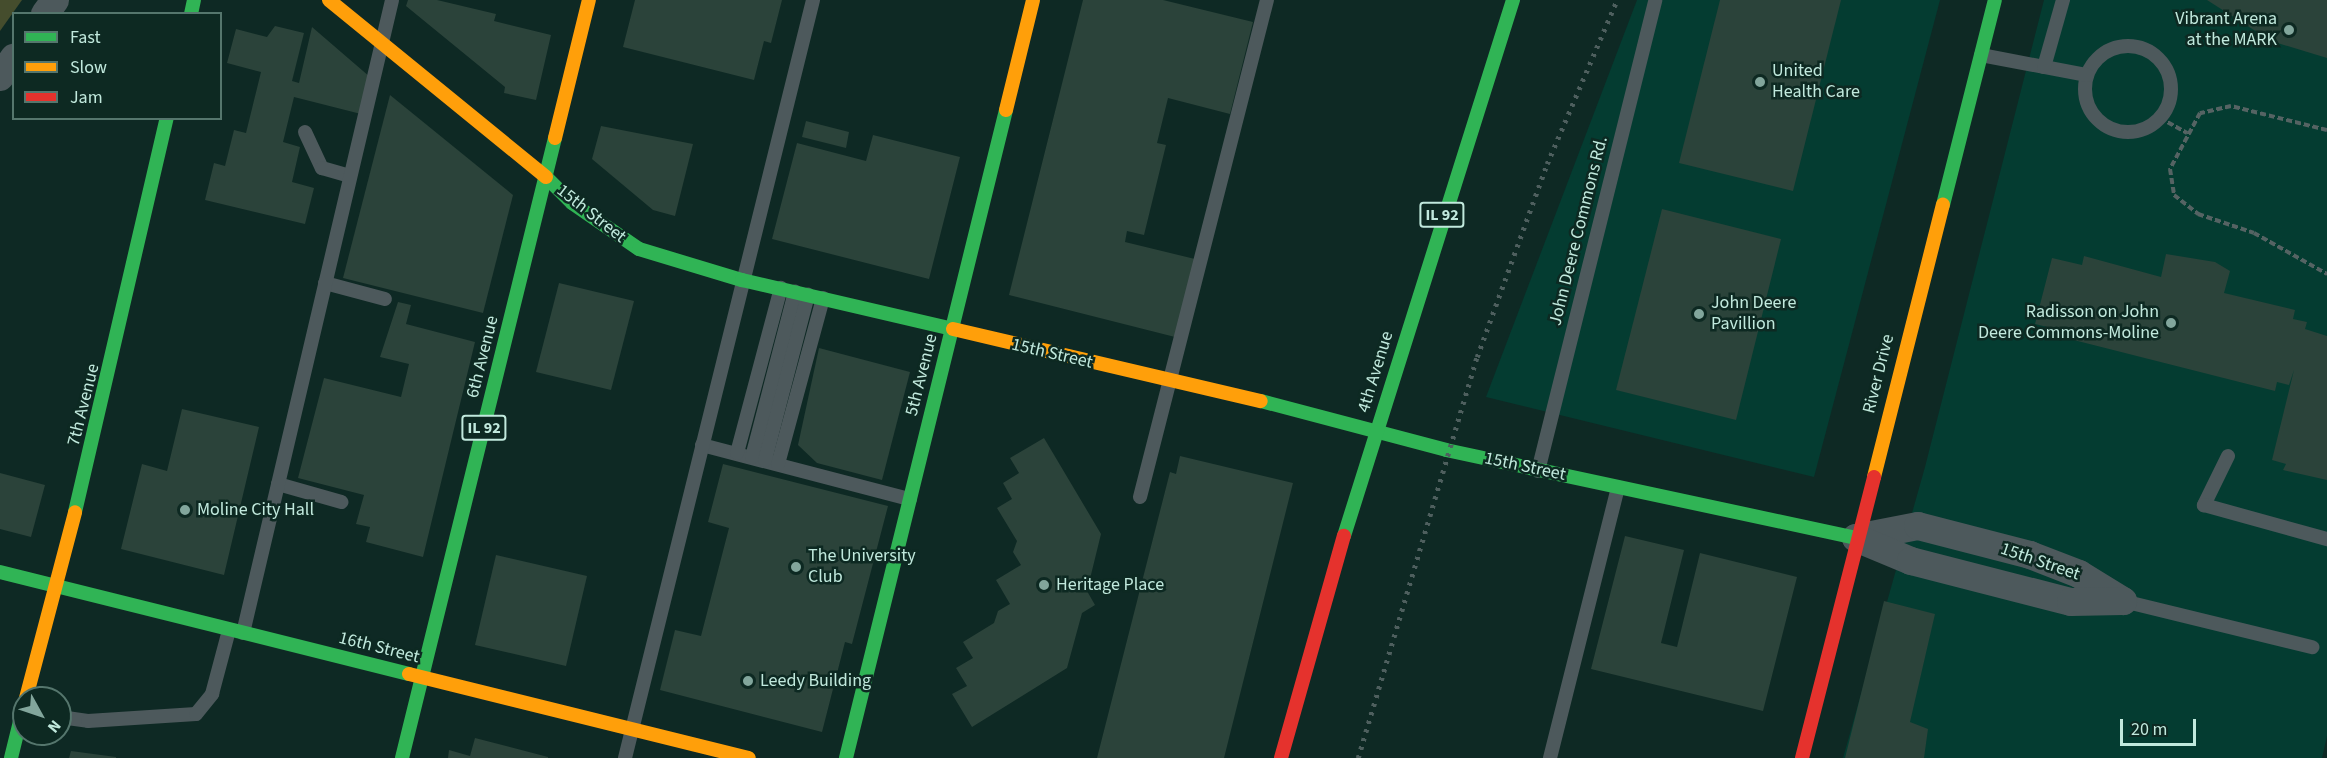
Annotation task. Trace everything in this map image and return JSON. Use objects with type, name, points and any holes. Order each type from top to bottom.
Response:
[{"type":"street","name":"15th Street","points":[[329,0],[382,40],[547,178],[572,203],[639,249],[742,280],[1173,381],[1538,471],[1856,538],[1911,561],[2071,602],[2123,601]]},
{"type":"street","name":"6th Avenue","points":[[402,758],[547,178],[589,0]]},
{"type":"street","name":"5th Avenue","points":[[846,758],[1033,0]]},
{"type":"street","name":"4th Avenue","points":[[1281,758],[1376,432],[1513,0]]},
{"type":"street","name":"River Drive","points":[[1802,758],[1856,538],[1995,0]]},
{"type":"street","points":[[0,76],[12,61]]},
{"type":"street","name":"7th Avenue","points":[[29,686],[105,398],[167,120]]},
{"type":"street","name":"16th Street","points":[[0,572],[749,758]]},
{"type":"lane","points":[[243,633],[392,0]]},
{"type":"lane","points":[[625,758],[813,0]]},
{"type":"lane","points":[[1140,497],[1173,381],[1267,0]]},
{"type":"lane","name":"John Deere Commons Rd.","points":[[1538,471],[1655,0]]},
{"type":"lane","points":[[2044,67],[2063,0]]},
{"type":"lane","points":[[2119,46],[2155,55],[2170,80],[2170,98],[2160,118],[2133,132],[2100,123],[2085,98],[2086,75],[2105,52],[2119,46]]},
{"type":"lane","points":[[1981,55],[2086,75]]},
{"type":"lane","points":[[305,132],[322,168],[350,176]]},
{"type":"lane","points":[[325,283],[385,299]]},
{"type":"lane","points":[[737,453],[781,288]]},
{"type":"lane","points":[[765,460],[802,293]]},
{"type":"lane","points":[[765,460],[823,298]]},
{"type":"lane","points":[[702,444],[910,499]]},
{"type":"lane","points":[[2228,456],[2204,505],[2327,539]]},
{"type":"lane","points":[[278,484],[341,502]]},
{"type":"lane","points":[[1550,758],[1618,487]]},
{"type":"lane","points":[[2123,601],[2312,647]]},
{"type":"lane","points":[[72,719],[88,721],[195,714],[212,694],[229,630]]},
{"type":"path","points":[[2327,130],[2231,106],[2200,114],[2187,133],[2170,169],[2174,195],[2198,214],[2254,233],[2327,274]]},
{"type":"path","points":[[2160,118],[2187,133]]},
{"type":"shaded area","points":[[0,0],[22,0],[12,12],[0,31]]},
{"type":"shaded area","points":[[1637,0],[1940,0],[1814,477],[1486,397]]},
{"type":"shaded area","points":[[2044,0],[2327,0],[2327,736],[2322,758],[1843,758],[1925,467]]},
{"type":"building","points":[[408,0],[437,0],[496,14],[494,21],[551,35],[536,100],[504,93],[505,87],[406,6]]},
{"type":"building","points":[[635,0],[782,0],[771,43],[764,41],[754,80],[623,47]]},
{"type":"building","points":[[1083,0],[1163,0],[1253,22],[1230,114],[1168,98],[1157,143],[1166,145],[1144,235],[1127,231],[1125,242],[1199,260],[1179,338],[1009,295]]},
{"type":"building","name":"United Health Care","points":[[1720,0],[1841,0],[1793,191],[1679,163]]},
{"type":"building","name":"Vibrant Arena at the MARK","points":[[2207,0],[2327,0],[2327,58],[2271,41]]},
{"type":"building","points":[[275,26],[304,33],[292,81],[299,83],[312,27],[370,77],[361,114],[294,97],[283,142],[300,147],[292,182],[314,188],[305,224],[205,200],[214,163],[225,166],[234,130],[246,133],[261,72],[227,63],[236,29],[267,37]]},
{"type":"building","points":[[390,95],[513,195],[483,313],[343,278]]},
{"type":"building","points":[[806,121],[849,132],[846,148],[802,137]]},
{"type":"building","points":[[601,126],[693,144],[675,216],[653,210],[592,159]]},
{"type":"building","points":[[873,135],[960,157],[929,279],[772,239],[797,143],[866,161]]},
{"type":"building","name":"John Deere Pavillion","points":[[1662,209],[1781,239],[1736,420],[1616,390]]},
{"type":"building","name":"Radisson on John Deere Commons-Moline","points":[[2166,254],[2215,262],[2230,271],[2224,293],[2295,310],[2293,319],[2307,322],[2305,329],[2327,336],[2327,480],[2283,470],[2286,464],[2272,460],[2294,370],[2289,385],[2277,382],[2275,391],[2050,334],[2051,328],[2035,324],[2052,258],[2082,265],[2084,256],[2161,277]]},
{"type":"building","points":[[559,283],[634,301],[611,390],[536,372]]},
{"type":"building","points":[[398,302],[411,305],[406,324],[475,342],[423,557],[366,542],[370,527],[356,524],[364,495],[298,478],[324,378],[401,397],[409,364],[380,357]]},
{"type":"building","points":[[819,348],[910,372],[882,480],[817,463],[798,445]]},
{"type":"building","name":"Moline City Hall","points":[[182,409],[259,427],[224,575],[121,549],[142,464],[167,471]]},
{"type":"building","name":"Heritage Place","points":[[1044,438],[1101,534],[1087,591],[1095,605],[1082,613],[1067,668],[972,727],[952,694],[967,686],[956,668],[973,658],[963,642],[994,623],[998,611],[1010,604],[996,580],[1021,565],[1013,552],[1017,541],[997,508],[1012,499],[1003,483],[1019,473],[1010,458]]},
{"type":"building","points":[[1180,456],[1293,483],[1224,758],[1097,758],[1170,472],[1176,474]]},
{"type":"building","name":"The University Club","points":[[723,464],[888,506],[852,644],[845,642],[822,732],[660,690],[675,630],[701,636],[729,528],[708,522]]},
{"type":"building","points":[[0,473],[45,485],[31,537],[0,529]]},
{"type":"building","points":[[1625,536],[1684,550],[1661,643],[1677,647],[1700,553],[1797,577],[1763,711],[1591,669]]},
{"type":"building","points":[[496,555],[587,576],[566,666],[475,645]]},
{"type":"building","points":[[1884,601],[1935,614],[1910,722],[1928,729],[1924,758],[1845,758]]},
{"type":"building","points":[[475,738],[548,758],[448,758],[449,750],[470,756]]},
{"type":"building","points":[[71,751],[116,757],[116,758],[69,758]]},
{"type":"railway","points":[[1358,758],[1477,357],[1547,164],[1617,0]]},
{"type":"traffic: fast","points":[[191,12],[194,0]]},
{"type":"traffic: fast","points":[[1344,536],[1513,0]]},
{"type":"traffic: fast","points":[[1943,205],[1995,0]]},
{"type":"traffic: fast","points":[[846,758],[1006,110]]},
{"type":"traffic: fast","points":[[75,512],[167,120]]},
{"type":"traffic: fast","points":[[402,758],[555,138]]},
{"type":"traffic: fast","points":[[546,177],[572,203],[639,249],[742,280],[953,329]]},
{"type":"traffic: fast","points":[[1261,401],[1446,450],[1856,538]]},
{"type":"traffic: fast","points":[[0,572],[409,674]]},
{"type":"traffic: fast","points":[[11,758],[14,746]]},
{"type":"traffic: slow","points":[[329,0],[546,177]]},
{"type":"traffic: slow","points":[[555,138],[589,0]]},
{"type":"traffic: slow","points":[[1006,110],[1033,0]]},
{"type":"traffic: slow","points":[[1874,477],[1943,205]]},
{"type":"traffic: slow","points":[[953,329],[1261,401]]},
{"type":"traffic: slow","points":[[29,686],[75,512]]},
{"type":"traffic: slow","points":[[409,674],[749,758]]},
{"type":"traffic: jam","points":[[1802,758],[1874,477]]},
{"type":"traffic: jam","points":[[1281,758],[1344,536]]},
{"type":"place","name":"Vibrant Arena at the MARK","points":[[2289,30]]},
{"type":"place","name":"United Health Care","points":[[1760,82]]},
{"type":"place","name":"John Deere Pavillion","points":[[1699,314]]},
{"type":"place","name":"Radisson on John Deere Commons-Moline","points":[[2171,323]]},
{"type":"place","name":"Moline City Hall","points":[[185,510]]},
{"type":"place","name":"The University Club","points":[[796,567]]},
{"type":"place","name":"Heritage Place","points":[[1044,585]]},
{"type":"place","name":"Leedy Building","points":[[748,681]]}]
